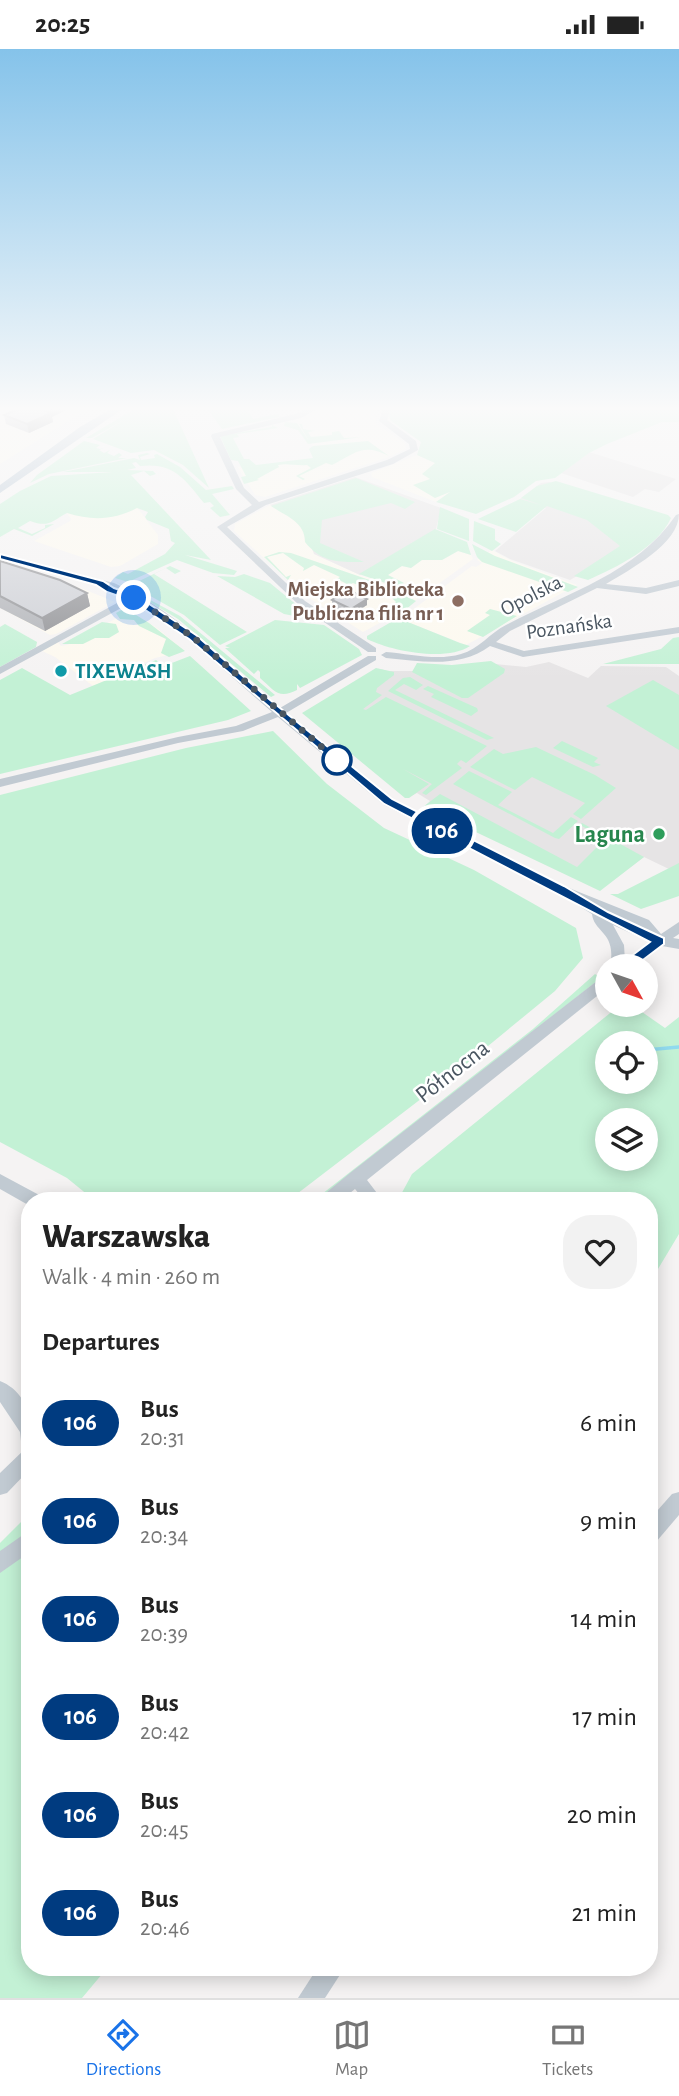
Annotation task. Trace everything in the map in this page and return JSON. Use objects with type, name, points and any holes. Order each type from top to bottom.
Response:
[{"type":"street","points":[[251,499],[257,505]]},
{"type":"street","points":[[276,499],[257,505],[221,527],[302,603],[372,654],[380,659],[386,655],[452,659],[472,653],[487,642]]},
{"type":"street","name":"Opolska","points":[[487,642],[508,628],[637,561],[675,534],[679,517]]},
{"type":"street","points":[[0,557],[99,583],[134,598],[193,637],[279,713],[396,807],[659,941],[679,944]]},
{"type":"street","name":"Opolska","points":[[593,585],[646,591],[679,583]]},
{"type":"street","points":[[0,671],[134,598]]},
{"type":"street","name":"Poznańska","points":[[487,642],[523,653],[679,630]]},
{"type":"street","points":[[0,783],[178,740],[239,729],[279,713],[372,654]]},
{"type":"street","points":[[560,889],[644,923],[679,921]]},
{"type":"street","points":[[583,902],[607,925],[619,949],[618,954]]},
{"type":"street","points":[[644,923],[659,941]]},
{"type":"street","points":[[642,954],[679,927]]},
{"type":"street","name":"Północna","points":[[339,1192],[595,989]]},
{"type":"street","points":[[356,1178],[368,1192]]},
{"type":"street","points":[[0,1181],[21,1193]]},
{"type":"street","points":[[6,1397],[21,1409]]},
{"type":"street","points":[[6,1397],[21,1419]]},
{"type":"street","points":[[0,1486],[21,1460]]},
{"type":"street","points":[[658,1524],[679,1500]]},
{"type":"street","points":[[0,1563],[21,1547]]},
{"type":"street","points":[[310,1998],[326,1976]]},
{"type":"shaded area","points":[[288,499],[416,499],[441,508],[436,529],[360,575],[314,554],[302,520],[270,505]]},
{"type":"shaded area","points":[[520,499],[606,499],[659,515],[643,538],[570,580],[495,551],[546,508]]},
{"type":"shaded area","points":[[270,505],[302,520],[314,554],[360,575],[397,587],[403,582],[387,575],[402,566],[411,568],[422,559],[442,560],[458,551],[471,555],[473,559],[398,613],[363,632],[306,596],[234,531],[235,524]]},
{"type":"shaded area","points":[[136,506],[158,535],[158,544],[120,566],[111,567],[34,541],[70,521],[66,512]]},
{"type":"shaded area","points":[[492,550],[510,560],[577,585],[466,645],[400,619],[472,566],[476,567],[482,563],[477,560]]},
{"type":"shaded area","points":[[0,566],[81,588],[115,602],[50,635],[0,608]]},
{"type":"shaded area","points":[[130,611],[157,628],[185,651],[155,658],[93,686],[55,657],[42,651],[58,642],[61,646],[67,645]]},
{"type":"shaded area","points":[[549,662],[588,678],[601,666],[666,667],[679,676],[679,865],[671,870],[644,857],[604,887],[426,805],[430,801],[417,793],[411,796],[339,740],[380,669],[416,671],[485,663],[526,667]]},
{"type":"green space","points":[[8,499],[154,499],[211,560],[185,555],[237,571],[234,575],[213,573],[177,560],[128,582],[115,578],[165,554],[175,543],[171,541],[169,529],[147,520],[145,517],[148,512],[137,508],[103,518],[67,513],[50,523],[30,521],[18,528],[32,534],[45,528],[45,525],[54,524],[32,536],[14,529],[0,537],[0,504]]},
{"type":"green space","points":[[201,499],[216,499],[230,515],[220,517],[210,508],[214,506],[210,502],[204,503]]},
{"type":"green space","points":[[292,499],[408,499],[415,502],[405,509],[391,503],[322,520],[320,543],[364,562],[324,558],[305,542],[298,524],[271,506]]},
{"type":"green space","points":[[440,499],[510,499],[476,514],[436,502]]},
{"type":"green space","points":[[520,499],[541,505],[524,499],[615,499],[671,518],[665,529],[646,547],[623,563],[588,580],[574,576],[620,546],[587,520],[547,506],[516,532],[478,519]]},
{"type":"green space","points":[[440,507],[469,519],[469,541],[437,529]]},
{"type":"green space","points":[[474,521],[495,529],[495,540],[501,544],[492,551],[473,541]]},
{"type":"green space","points":[[435,529],[467,542],[471,555],[458,551],[442,560],[422,560],[411,568],[402,566],[388,575],[404,583],[397,587],[359,574]]},
{"type":"green space","points":[[472,544],[495,556],[578,587],[568,592],[482,562]]},
{"type":"green space","points":[[279,552],[291,553],[384,585],[416,601],[399,615],[386,609],[396,602],[392,598],[396,595],[378,587],[372,591],[353,583],[349,585],[337,579],[340,577],[314,565],[303,571],[304,568],[283,553],[267,557],[286,577],[291,575],[288,580],[264,557]]},
{"type":"green space","points":[[170,566],[181,571],[175,574],[166,568],[154,574],[247,632],[220,645],[184,615],[131,585]]},
{"type":"green space","points":[[244,574],[270,583],[315,620],[284,614],[217,576],[235,577]]},
{"type":"green space","points":[[115,581],[180,616],[275,695],[271,697],[178,619]]},
{"type":"green space","points":[[125,608],[185,651],[169,657],[161,653],[166,639],[139,626],[134,620],[120,619],[116,613]]},
{"type":"green space","points":[[490,609],[517,616],[483,637],[467,631],[490,615],[485,613]]},
{"type":"green space","points":[[398,618],[470,646],[447,653],[418,653],[367,639],[367,636]]},
{"type":"green space","points":[[275,620],[324,625],[359,649],[362,655],[300,688],[297,684],[297,690],[291,693],[281,694],[260,678],[258,670],[254,674],[225,648],[230,648],[225,646]]},
{"type":"green space","points":[[102,622],[116,624],[119,632],[109,638],[95,638],[83,644],[62,644]]},
{"type":"green space","points":[[5,624],[37,642],[36,647],[0,667],[0,627]]},
{"type":"green space","points":[[679,637],[679,664],[603,664],[661,649],[673,638]]},
{"type":"green space","points":[[190,656],[251,711],[228,720],[0,774],[0,680],[22,668],[70,695],[156,660],[164,666]]},
{"type":"green space","points":[[491,661],[505,669],[504,673],[468,698],[462,698],[412,672],[417,663],[452,665]]},
{"type":"green space","points":[[376,668],[394,672],[394,675],[377,688],[376,692],[382,695],[363,709],[366,710],[386,697],[487,746],[466,763],[461,760],[457,764],[462,768],[426,795],[422,793],[432,784],[403,769],[429,784],[405,798],[302,713]]},
{"type":"green space","points":[[410,677],[423,685],[416,690],[404,684],[395,690],[494,738],[487,740],[388,691],[403,678]]},
{"type":"green space","points":[[653,680],[679,695],[679,750],[606,706]]},
{"type":"green space","points":[[428,686],[477,708],[478,711],[471,716],[431,697],[434,694],[423,689]]},
{"type":"green space","points":[[273,731],[327,784],[384,828],[474,870],[576,928],[583,958],[555,991],[460,1069],[299,1192],[84,1192],[67,1178],[0,1142],[0,795],[186,748]]},
{"type":"green space","points":[[562,741],[598,758],[594,762],[601,765],[593,767],[553,748]]},
{"type":"green space","points":[[536,747],[616,788],[581,819],[573,814],[585,803],[532,777],[515,790],[470,767],[494,749],[503,754]]},
{"type":"green space","points":[[469,771],[512,792],[498,805],[553,833],[571,817],[578,821],[559,839],[555,838],[453,784]]},
{"type":"green space","points":[[440,794],[577,867],[605,839],[580,825],[582,823],[644,857],[600,891],[423,807]]},
{"type":"green space","points":[[679,863],[679,896],[641,909],[610,894],[618,894]]},
{"type":"green space","points":[[595,974],[595,983],[325,1192],[533,1029]]},
{"type":"green space","points":[[605,1017],[649,1017],[665,1028],[679,1017],[679,1234],[658,1269],[658,1192],[402,1192],[412,1174]]},
{"type":"green space","points":[[21,1522],[21,1976],[100,1976],[82,1998],[0,1998],[0,1543]]},
{"type":"building","points":[[0,561],[60,580],[87,593],[42,618],[0,596]]},
{"type":"building","points":[[348,590],[367,599],[351,609],[332,600]]},
{"type":"waterway","points":[[658,1049],[679,1047]]},
{"type":"bus line","name":"106","points":[[0,557],[99,583],[134,598],[159,613],[193,637],[265,701],[388,802],[560,889],[603,915],[659,941],[642,954]]},
{"type":"place","name":"Miejska Biblioteka Publiczna filia nr 1","points":[[458,601]]},
{"type":"place","name":"TIXEWASH","points":[[61,671]]},
{"type":"place","name":"Laguna","points":[[659,834]]},
{"type":"route","points":[[134,598],[193,637],[337,760]]}]
